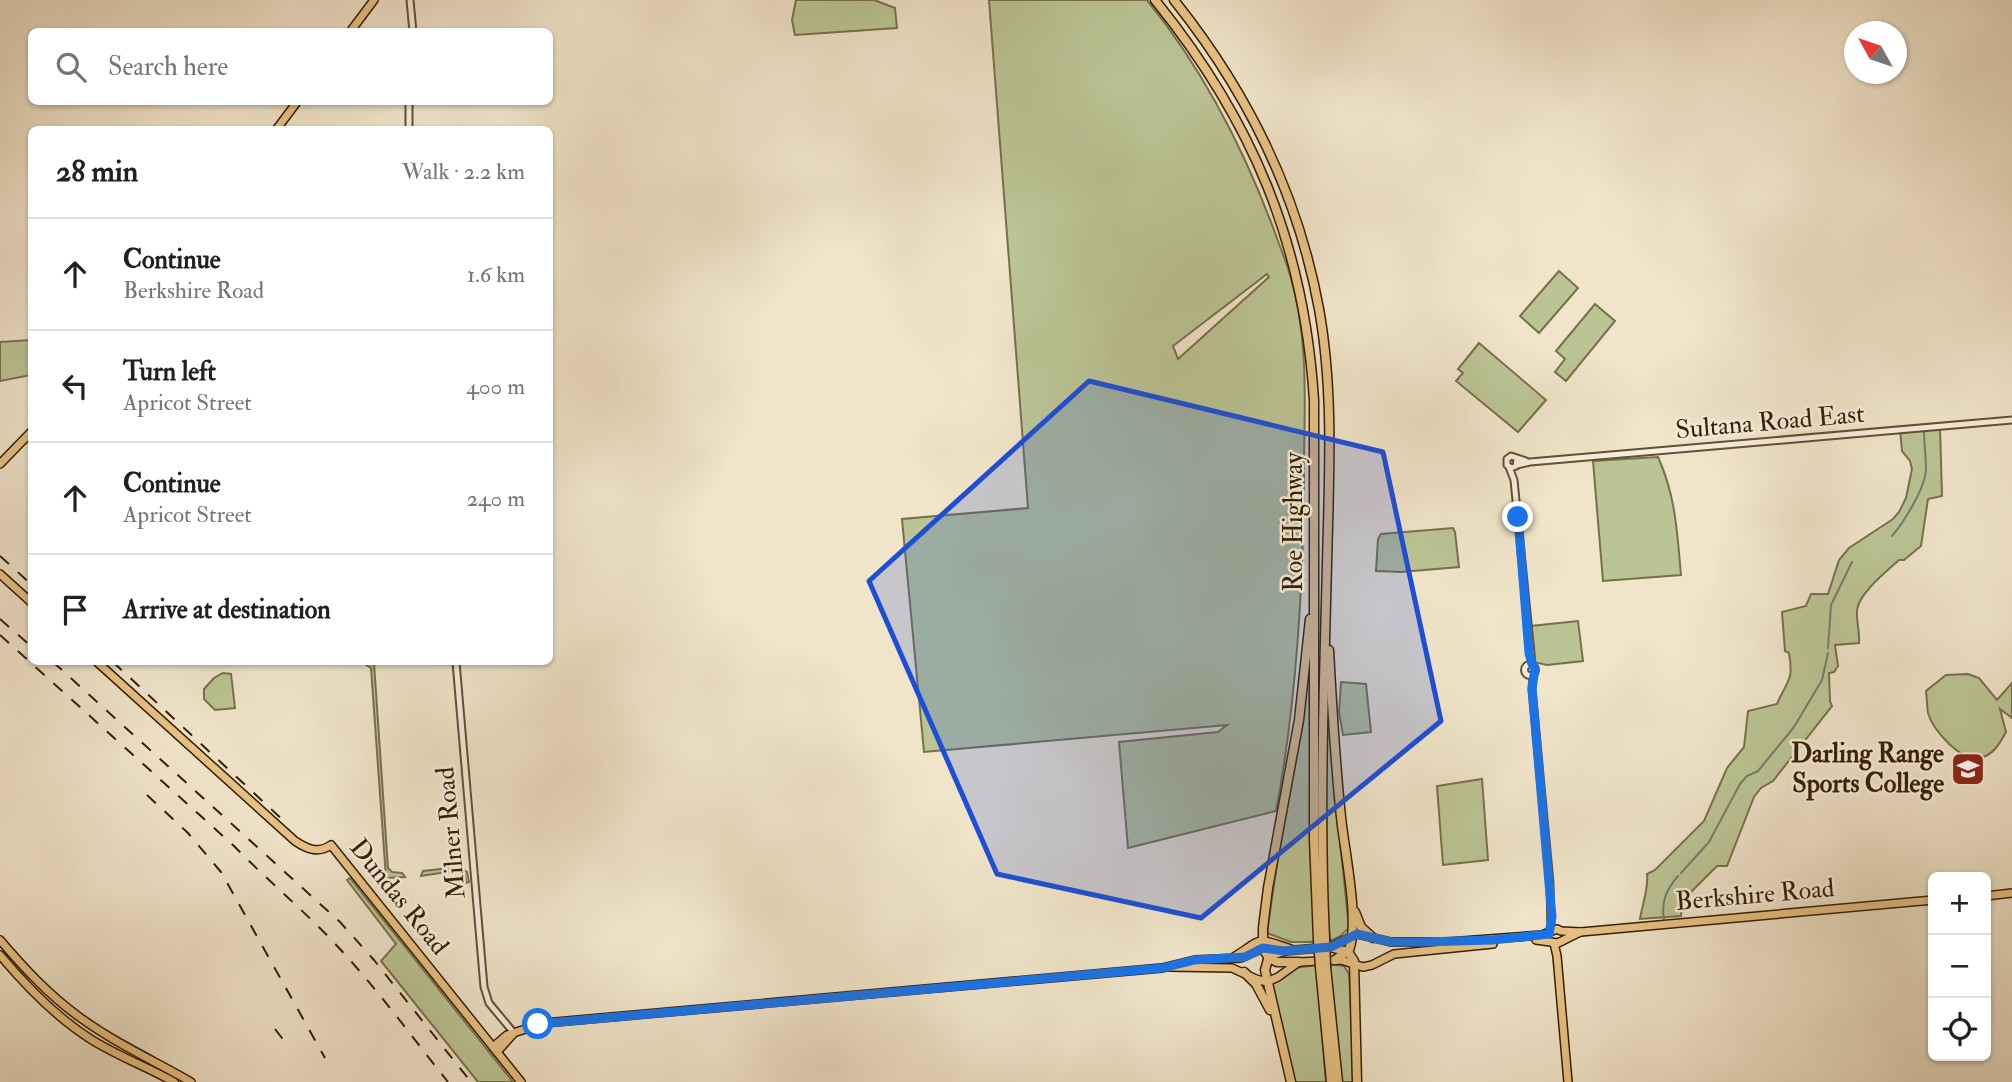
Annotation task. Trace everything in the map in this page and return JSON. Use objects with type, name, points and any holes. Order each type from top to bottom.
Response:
[{"type":"highway","name":"Roe Highway","points":[[1155,0],[1198,55],[1231,107],[1258,162],[1289,245],[1304,309],[1312,369],[1314,839],[1324,942]]},
{"type":"highway","name":"Roe Highway","points":[[1174,0],[1223,66],[1282,179],[1303,241],[1324,339],[1329,400],[1321,803],[1323,967],[1331,1082]]},
{"type":"highway","points":[[1299,962],[1277,962],[1268,958],[1260,943],[1299,720],[1315,585]]},
{"type":"highway","points":[[1326,599],[1335,757],[1351,901],[1352,936],[1348,952],[1335,960]]},
{"type":"highway","points":[[1351,901],[1358,923],[1373,938]]},
{"type":"highway","points":[[1324,942],[1348,952],[1358,966],[1354,983],[1357,1082]]},
{"type":"highway","points":[[1284,951],[1268,958],[1265,968],[1291,1082]]},
{"type":"highway","name":"Roe Highway","points":[[1323,967],[1338,1082]]},
{"type":"highway","points":[[1244,972],[1256,984],[1275,1018]]},
{"type":"main road","points":[[353,28],[374,0]]},
{"type":"main road","points":[[279,126],[295,105]]},
{"type":"main road","points":[[0,464],[28,435]]},
{"type":"main road","points":[[0,574],[28,599]]},
{"type":"main road","name":"Dundas Road","points":[[100,665],[295,841],[313,850],[331,845],[521,1082]]},
{"type":"main road","points":[[1991,895],[2012,893]]},
{"type":"main road","name":"Berkshire Road","points":[[1358,966],[1372,965],[1394,954],[1581,932],[1928,900]]},
{"type":"main road","name":"Berkshire Road","points":[[1352,936],[1362,934],[1391,942],[1448,942],[1556,936]]},
{"type":"main road","points":[[1260,943],[1284,951],[1324,942],[1340,944],[1352,936]]},
{"type":"main road","points":[[1556,936],[1568,1082]]},
{"type":"main road","points":[[0,940],[32,977],[78,1016],[142,1056],[191,1082]]},
{"type":"main road","points":[[1260,943],[1296,950]]},
{"type":"main road","points":[[1165,967],[1195,960],[1245,957],[1260,943]]},
{"type":"main road","points":[[0,955],[25,983],[70,1025],[92,1040],[174,1082]]},
{"type":"main road","points":[[495,1049],[507,1035],[544,1023],[1165,967],[1222,967],[1244,972],[1259,981],[1267,982],[1299,962],[1335,960],[1358,966]]},
{"type":"street","points":[[410,0],[413,28]]},
{"type":"street","points":[[409,105],[409,126]]},
{"type":"street","name":"Sultana Road East","points":[[1556,936],[1552,917],[1532,689],[1531,675],[1535,668],[1529,665],[1514,480],[1515,464],[2012,420]]},
{"type":"street","name":"Milner Road","points":[[456,665],[484,987],[489,1003],[514,1033]]},
{"type":"highlighted area","points":[[1089,381],[1383,452],[1441,721],[1201,918],[997,874],[869,581]]},
{"type":"green space","points":[[796,0],[874,0],[895,8],[897,28],[795,35],[792,20]]},
{"type":"green space","points":[[989,0],[1147,0],[1204,81],[1235,139],[1287,264],[1300,320],[1305,389],[1301,592],[1290,724],[1276,811],[1128,848],[1119,742],[1218,732],[1227,725],[924,752],[902,519],[1028,508]],"holes":[[[1267,274],[1269,277],[1178,359],[1173,346]]]},
{"type":"green space","points":[[1559,271],[1578,288],[1539,333],[1520,316]]},
{"type":"green space","points":[[1595,304],[1615,321],[1566,381],[1555,372],[1565,359],[1556,351]]},
{"type":"green space","points":[[28,340],[28,376],[0,381],[0,342]]},
{"type":"green space","points":[[1479,343],[1546,400],[1518,432],[1456,381],[1463,373],[1458,369]]},
{"type":"green space","points":[[1940,427],[1942,496],[1928,499],[1921,546],[1904,560],[1899,560],[1874,583],[1859,603],[1859,643],[1835,645],[1838,666],[1834,672],[1829,673],[1832,706],[1773,781],[1761,788],[1754,797],[1727,866],[1717,866],[1682,901],[1681,916],[1640,919],[1647,874],[1655,870],[1704,821],[1727,768],[1744,747],[1748,711],[1777,704],[1787,685],[1790,663],[1789,653],[1785,651],[1782,612],[1806,606],[1811,594],[1828,594],[1839,560],[1849,548],[1893,519],[1899,512],[1906,498],[1912,469],[1910,461],[1902,451],[1900,430]]},
{"type":"green space","points":[[1658,457],[1672,501],[1681,575],[1603,581],[1593,461]]},
{"type":"green space","points":[[1453,528],[1459,567],[1401,572],[1376,571],[1378,539],[1381,534]]},
{"type":"green space","points":[[1313,616],[1310,848],[1315,942],[1291,942],[1267,933]]},
{"type":"green space","points":[[1578,621],[1583,661],[1547,665],[1534,662],[1531,626]]},
{"type":"green space","points":[[1326,632],[1337,813],[1349,928],[1330,941],[1326,885]]},
{"type":"green space","points":[[366,665],[374,665],[388,868],[392,872],[402,873],[405,877],[386,878],[371,668]]},
{"type":"green space","points":[[223,673],[231,674],[235,708],[215,710],[204,699],[204,689]]},
{"type":"green space","points":[[1968,674],[1979,678],[1997,700],[2012,683],[2012,718],[2000,709],[2006,732],[1992,752],[1979,758],[1964,755],[1948,743],[1935,728],[1928,711],[1926,691],[1946,675]]},
{"type":"green space","points":[[1341,682],[1366,684],[1371,732],[1343,735],[1339,712]]},
{"type":"green space","points":[[1482,779],[1488,860],[1443,865],[1437,786]]},
{"type":"green space","points":[[459,867],[467,872],[469,882],[466,883],[465,876],[459,870],[421,876],[423,871]]},
{"type":"green space","points":[[350,878],[513,1082],[478,1082],[381,961],[396,944],[347,880]]},
{"type":"green space","points":[[1330,964],[1344,966],[1349,974],[1355,1082],[1342,1082]]},
{"type":"green space","points":[[1316,965],[1326,1082],[1295,1082],[1272,984],[1295,968]]},
{"type":"waterway","points":[[1892,536],[1913,504],[1925,477],[1924,429]]},
{"type":"waterway","points":[[1828,648],[1831,605],[1852,562]]},
{"type":"waterway","points":[[1681,873],[1709,842],[1740,784],[1747,776],[1758,771],[1794,727],[1822,680],[1828,653]]},
{"type":"waterway","points":[[1664,920],[1665,897],[1678,876]]},
{"type":"railway","points":[[0,556],[28,581]]},
{"type":"railway","points":[[0,619],[28,644]]},
{"type":"railway","points":[[0,635],[28,660]]},
{"type":"railway","points":[[33,665],[234,846],[326,935],[367,980],[448,1082]]},
{"type":"railway","points":[[56,665],[340,922],[374,960],[471,1082]]},
{"type":"railway","points":[[116,665],[285,822]]},
{"type":"railway","points":[[147,795],[188,833],[221,872],[325,1058]]},
{"type":"railway","points":[[275,1029],[285,1042]]},
{"type":"place","name":"Darling Range Sports College","points":[[1968,769]]},
{"type":"route","points":[[538,1024],[1162,968],[1206,958],[1241,958],[1259,948],[1284,951],[1331,947],[1357,934],[1391,942],[1492,940],[1549,934],[1552,917],[1532,689],[1535,668],[1529,653],[1518,517]]}]
